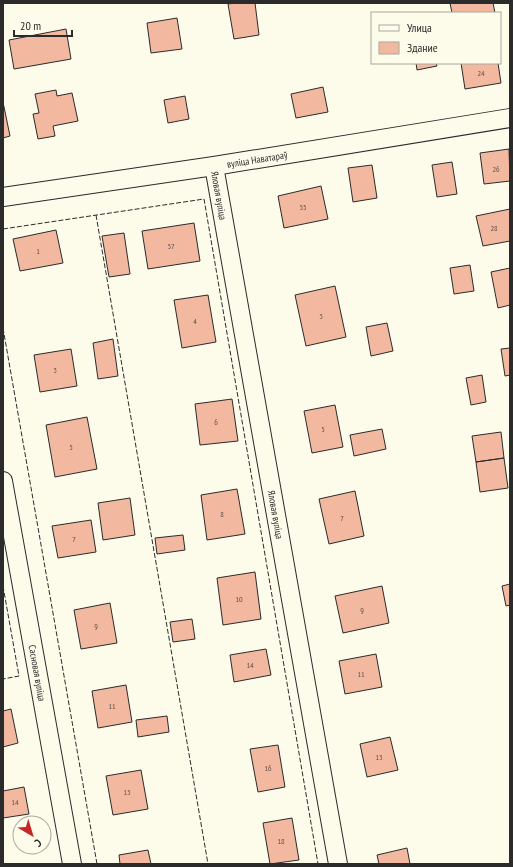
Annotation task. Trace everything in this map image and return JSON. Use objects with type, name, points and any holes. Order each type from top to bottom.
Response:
[{"type":"street","name":"вуліца Наватараў","points":[[3,197],[214,166],[510,118]]},
{"type":"street","name":"Яловая вуліца","points":[[214,166],[338,864]]},
{"type":"street","name":"Сасновая вуліца","points":[[3,481],[72,864]]},
{"type":"building","points":[[255,3],[259,35],[234,39],[228,4]]},
{"type":"building","points":[[450,3],[493,3],[495,12],[452,12]]},
{"type":"building","points":[[177,18],[182,49],[151,53],[147,23]]},
{"type":"building","points":[[66,29],[71,59],[14,69],[9,40]]},
{"type":"building","points":[[416,64],[436,64],[437,66],[417,70]]},
{"type":"building","points":[[461,64],[498,64],[501,83],[465,89]]},
{"type":"building","points":[[323,87],[328,112],[296,118],[291,94]]},
{"type":"building","points":[[56,90],[57,96],[72,93],[78,121],[53,126],[55,136],[38,139],[33,114],[39,113],[35,94]]},
{"type":"building","points":[[185,96],[189,119],[168,123],[164,100]]},
{"type":"building","points":[[3,102],[10,136],[3,138]]},
{"type":"building","points":[[509,149],[510,181],[484,184],[480,153]]},
{"type":"building","points":[[452,162],[457,194],[437,197],[432,165]]},
{"type":"building","points":[[372,165],[377,198],[353,202],[348,168]]},
{"type":"building","points":[[321,186],[328,219],[284,228],[278,196]]},
{"type":"building","points":[[510,209],[510,241],[483,246],[476,216]]},
{"type":"building","points":[[194,223],[200,261],[148,269],[142,231]]},
{"type":"building","points":[[56,230],[63,263],[20,271],[13,239]]},
{"type":"building","points":[[124,233],[130,274],[109,277],[102,236]]},
{"type":"building","points":[[470,265],[474,291],[454,294],[450,268]]},
{"type":"building","points":[[510,268],[510,305],[498,308],[491,272]]},
{"type":"building","points":[[335,286],[346,337],[306,346],[295,295]]},
{"type":"building","points":[[208,295],[216,342],[182,348],[174,300]]},
{"type":"building","points":[[387,323],[393,351],[371,356],[366,327]]},
{"type":"building","points":[[113,339],[118,376],[98,379],[93,343]]},
{"type":"building","points":[[510,348],[510,375],[505,376],[501,349]]},
{"type":"building","points":[[71,349],[77,386],[40,392],[34,355]]},
{"type":"building","points":[[482,375],[486,402],[471,405],[466,378]]},
{"type":"building","points":[[232,399],[238,441],[200,445],[195,404]]},
{"type":"building","points":[[335,405],[343,447],[312,453],[304,411]]},
{"type":"building","points":[[87,417],[97,469],[55,477],[46,425]]},
{"type":"building","points":[[382,429],[386,449],[354,456],[350,435]]},
{"type":"building","points":[[501,432],[504,458],[476,462],[472,436]]},
{"type":"building","points":[[504,458],[508,488],[480,492],[476,462]]},
{"type":"building","points":[[237,489],[245,534],[207,540],[201,495]]},
{"type":"building","points":[[355,491],[364,536],[329,544],[319,499]]},
{"type":"building","points":[[130,498],[135,535],[103,540],[98,503]]},
{"type":"building","points":[[91,520],[96,552],[58,558],[52,526]]},
{"type":"building","points":[[183,535],[185,550],[157,554],[155,538]]},
{"type":"building","points":[[255,572],[261,619],[223,625],[217,578]]},
{"type":"building","points":[[510,584],[510,605],[506,606],[502,586]]},
{"type":"building","points":[[382,586],[389,623],[343,633],[335,596]]},
{"type":"building","points":[[110,603],[117,643],[81,649],[74,610]]},
{"type":"building","points":[[192,619],[195,639],[173,642],[170,622]]},
{"type":"building","points":[[266,649],[271,675],[234,682],[230,655]]},
{"type":"building","points":[[376,654],[382,687],[345,694],[339,661]]},
{"type":"building","points":[[126,685],[132,722],[98,728],[92,691]]},
{"type":"building","points":[[11,709],[18,743],[3,747],[3,711]]},
{"type":"building","points":[[167,716],[169,732],[138,737],[136,720]]},
{"type":"building","points":[[390,737],[398,770],[367,777],[360,744]]},
{"type":"building","points":[[278,745],[285,787],[258,792],[250,749]]},
{"type":"building","points":[[141,770],[148,809],[113,815],[106,776]]},
{"type":"building","points":[[24,787],[29,814],[12,815],[12,817],[3,818],[3,791]]},
{"type":"building","points":[[292,818],[299,860],[270,864],[263,823]]},
{"type":"building","points":[[407,848],[410,864],[379,864],[377,855]]},
{"type":"building","points":[[148,850],[151,864],[120,864],[119,855]]},
{"type":"fence","points":[[3,229],[204,199],[318,864]]},
{"type":"fence","points":[[96,215],[208,864]]},
{"type":"fence","points":[[3,328],[97,864]]},
{"type":"fence","points":[[3,586],[19,676],[3,679]]}]
